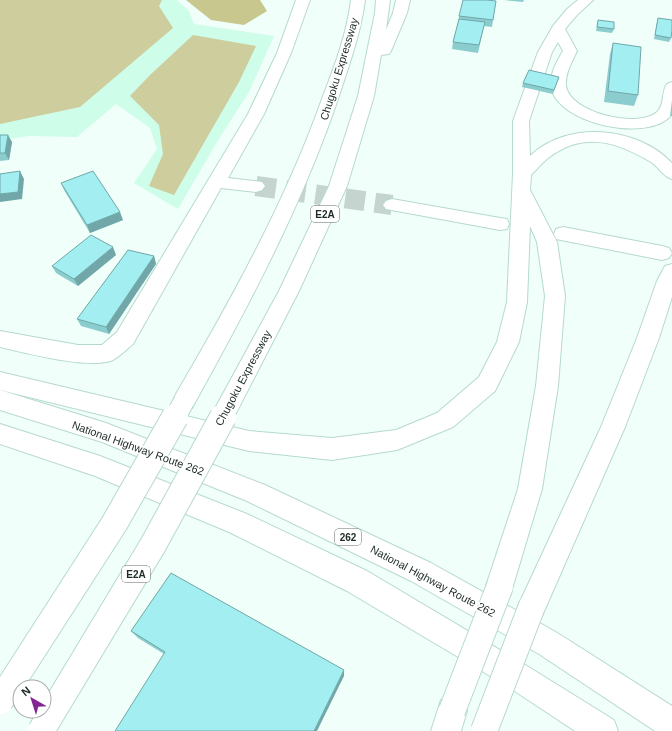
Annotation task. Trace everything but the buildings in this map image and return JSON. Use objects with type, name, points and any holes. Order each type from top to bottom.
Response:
[{"type":"main road","points":[[0,340],[78,354],[107,353],[124,338],[256,114],[284,53],[303,0]]},
{"type":"main road","name":"Chugoku Expressway","points":[[40,731],[153,545],[289,291],[338,186],[366,96],[382,13],[383,0]]},
{"type":"main road","points":[[366,96],[400,13],[403,0]]},
{"type":"main road","points":[[0,381],[249,441],[332,450],[397,440],[445,420],[486,384],[508,342],[517,302],[522,181],[521,120],[545,52],[575,6],[586,0]]},
{"type":"main road","name":"Chugoku Expressway","points":[[0,701],[114,524],[242,298],[288,204],[324,120],[346,50],[358,1]]},
{"type":"main road","points":[[558,30],[570,51],[559,75],[560,91],[569,104],[584,114],[618,124],[643,123],[660,118],[668,110],[672,99],[672,87]]},
{"type":"main road","points":[[522,181],[542,154],[568,139],[603,136],[630,143],[659,159],[672,173]]},
{"type":"main road","points":[[449,721],[500,586],[530,488],[547,386],[555,296],[548,242],[522,181]]},
{"type":"main road","points":[[215,182],[256,186]]},
{"type":"main road","points":[[392,206],[500,224]]},
{"type":"main road","points":[[484,731],[532,606],[613,427],[648,338],[667,281],[667,262],[564,234]]},
{"type":"main road","name":"National Highway Route 262","points":[[0,400],[106,433],[264,496],[421,572],[549,644],[672,724]]},
{"type":"main road","points":[[0,434],[100,467],[238,523],[336,571],[364,585],[517,676],[601,730]]},
{"type":"shaded area","points":[[0,0],[177,0],[189,11],[194,24],[274,36],[249,92],[220,137],[178,209],[134,183],[157,149],[150,128],[116,104],[77,137],[29,136],[0,140]]},
{"type":"shaded area","points":[[0,0],[162,0],[159,6],[173,28],[80,107],[0,124]]},
{"type":"shaded area","points":[[186,0],[260,0],[267,11],[244,25],[211,20]]},
{"type":"shaded area","points":[[193,35],[256,46],[239,82],[174,195],[149,186],[163,154],[159,125],[130,96]]},
{"type":"tunnel","points":[[256,186],[392,205]]}]
